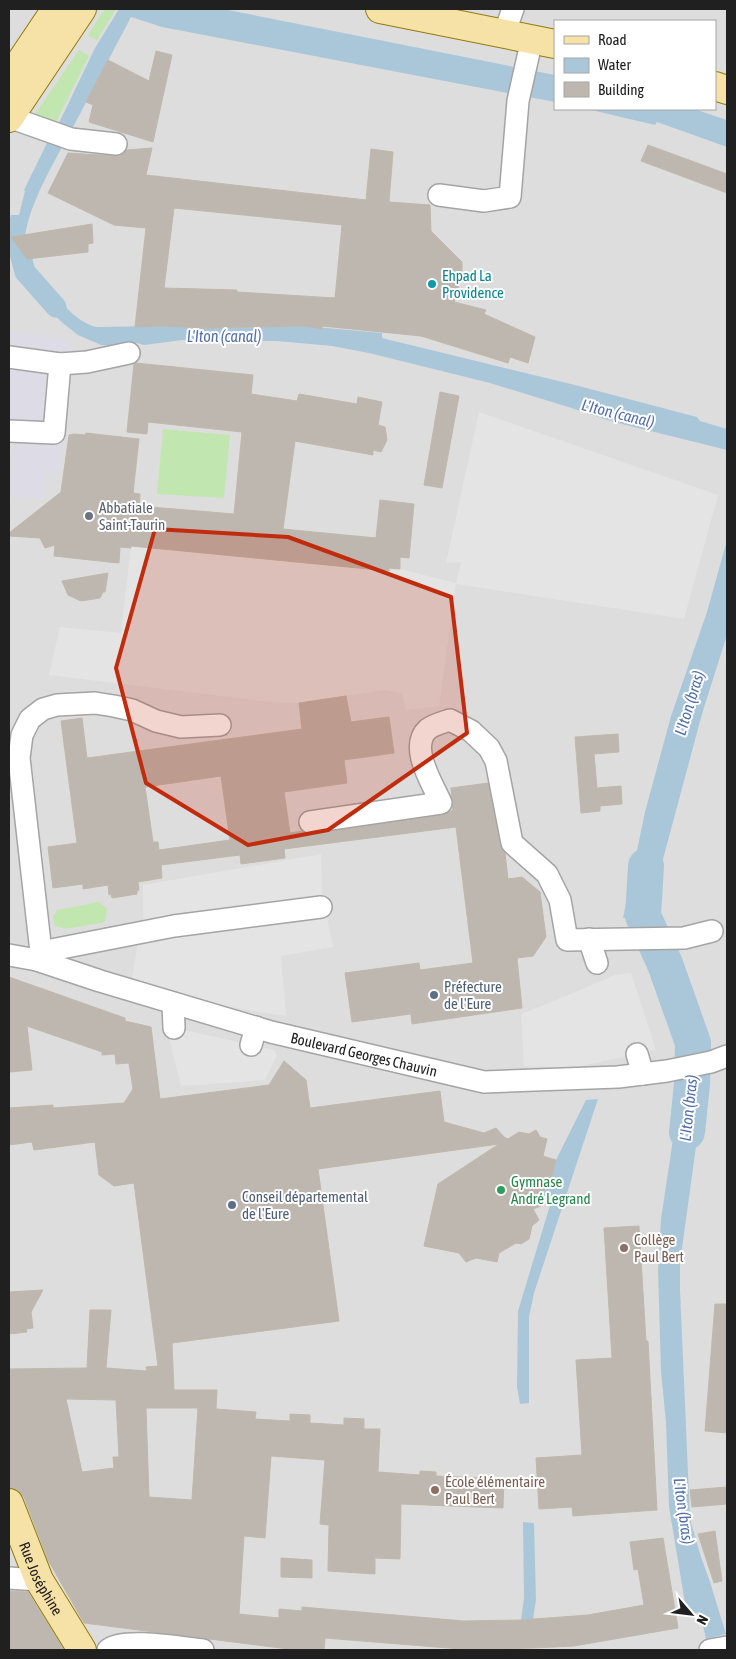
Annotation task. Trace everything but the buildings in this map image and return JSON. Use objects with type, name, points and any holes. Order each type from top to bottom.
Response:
[{"type":"main road","points":[[9,80],[56,9]]},
{"type":"main road","points":[[9,117],[82,9]]},
{"type":"main road","points":[[380,9],[543,42]]},
{"type":"main road","name":"Rue Joséphine","points":[[9,1504],[39,1580],[82,1650]]},
{"type":"street","points":[[504,34],[513,9]]},
{"type":"street","points":[[439,195],[484,201],[510,197],[518,101],[526,67],[543,42]]},
{"type":"street","points":[[9,117],[71,139],[116,144]]},
{"type":"street","points":[[9,357],[60,364],[87,362],[129,353]]},
{"type":"street","points":[[9,431],[54,433],[60,364]]},
{"type":"street","points":[[220,725],[181,727],[156,721],[132,710],[95,703],[57,705],[43,709],[30,719],[22,735],[19,758],[39,956],[174,926],[321,907]]},
{"type":"street","points":[[310,822],[441,803],[421,761],[421,741],[428,729],[450,720],[472,731],[489,748],[496,761],[512,843],[546,874],[560,900],[567,940],[684,938],[712,931]]},
{"type":"street","points":[[589,939],[597,963]]},
{"type":"street","name":"Boulevard Georges Chauvin","points":[[9,955],[39,956],[100,981],[263,1030],[484,1082],[618,1077],[667,1071],[719,1059]]},
{"type":"street","points":[[173,1003],[174,1028]]},
{"type":"street","points":[[638,1054],[643,1074]]},
{"type":"street","points":[[9,1578],[39,1580]]},
{"type":"street","points":[[108,1650],[113,1646],[130,1643],[203,1650]]},
{"type":"street","points":[[710,1650],[727,1647]]},
{"type":"highlighted area","points":[[155,529],[288,537],[451,597],[467,733],[328,830],[248,845],[146,783],[116,668]]},
{"type":"shaded area","points":[[9,9],[727,9],[727,1650],[9,1650]]},
{"type":"shaded area","points":[[9,331],[72,340],[59,473],[46,473],[41,500],[11,496],[14,441],[9,440]]},
{"type":"shaded area","points":[[479,412],[718,495],[684,619],[456,584],[439,706],[406,710],[402,693],[384,690],[299,703],[271,702],[49,675],[60,627],[121,633],[131,546],[389,571],[400,569],[456,583],[461,562],[446,563]]},
{"type":"shaded area","points":[[321,854],[322,897],[143,921],[143,885]]},
{"type":"shaded area","points":[[326,913],[333,947],[281,956],[286,1016],[211,1004],[132,979],[138,941]]},
{"type":"shaded area","points":[[631,973],[656,1050],[572,1068],[524,1066],[521,1014],[615,975]]},
{"type":"shaded area","points":[[166,1026],[274,1050],[277,1056],[265,1080],[181,1086]]},
{"type":"green space","points":[[107,9],[116,9],[97,40],[88,36],[101,14]]},
{"type":"green space","points":[[79,50],[89,56],[55,124],[35,114]]},
{"type":"green space","points":[[163,429],[230,435],[224,498],[157,494]]},
{"type":"green space","points":[[99,902],[107,909],[105,921],[65,929],[54,925],[53,917],[57,910]]},
{"type":"water","points":[[119,9],[223,9],[554,75],[554,102],[162,27],[131,17],[71,131],[58,125],[95,48]]},
{"type":"water","points":[[591,110],[697,110],[727,120],[727,147],[657,122],[655,125]]},
{"type":"water","points":[[49,139],[63,145],[41,188],[31,211],[25,235],[23,235],[26,255],[35,270],[16,274],[16,261],[14,261],[10,238],[9,226],[11,215],[19,215],[24,190]]},
{"type":"water","points":[[45,283],[61,303],[75,316],[97,327],[160,326],[207,328],[305,326],[382,333],[382,338],[697,417],[700,421],[727,429],[727,450],[614,422],[490,383],[369,353],[332,346],[277,341],[183,340],[144,345],[137,343],[112,346],[101,345],[78,335],[64,324],[39,301],[28,286]]},
{"type":"water","points":[[727,540],[727,635],[702,714],[659,874],[656,894],[658,915],[623,918],[645,812],[671,716],[707,612]]},
{"type":"water","points":[[678,963],[699,1024],[708,1039],[678,1046],[674,1012],[655,964]]},
{"type":"water","points":[[705,1081],[680,1263],[680,1290],[690,1519],[726,1634],[706,1639],[700,1612],[687,1615],[669,1507],[666,1423],[661,1371],[658,1270],[661,1219],[681,1086]]},
{"type":"water","points":[[598,1099],[534,1293],[529,1317],[529,1403],[520,1404],[517,1387],[518,1311],[551,1202],[543,1195],[547,1179],[552,1176],[556,1160],[586,1100]]},
{"type":"water","points":[[523,1522],[534,1523],[536,1600],[533,1619],[521,1620],[524,1598]]},
{"type":"waterway","name":"L'Iton (canal)","points":[[18,245],[25,272],[56,307]]},
{"type":"waterway","name":"L'Iton (bras)","points":[[646,866],[643,916],[665,964],[693,1043],[692,1084],[687,1132]]},
{"type":"place","name":"Ehpad La Providence","points":[[432,284]]},
{"type":"place","name":"Abbatiale Saint-Taurin","points":[[89,516]]},
{"type":"place","name":"Préfecture de l'Eure","points":[[434,995]]},
{"type":"place","name":"Gymnase André Legrand","points":[[501,1190]]},
{"type":"place","name":"Conseil départemental de l'Eure","points":[[232,1205]]},
{"type":"place","name":"Collège Paul Bert","points":[[624,1248]]},
{"type":"place","name":"École élémentaire Paul Bert","points":[[435,1490]]}]
